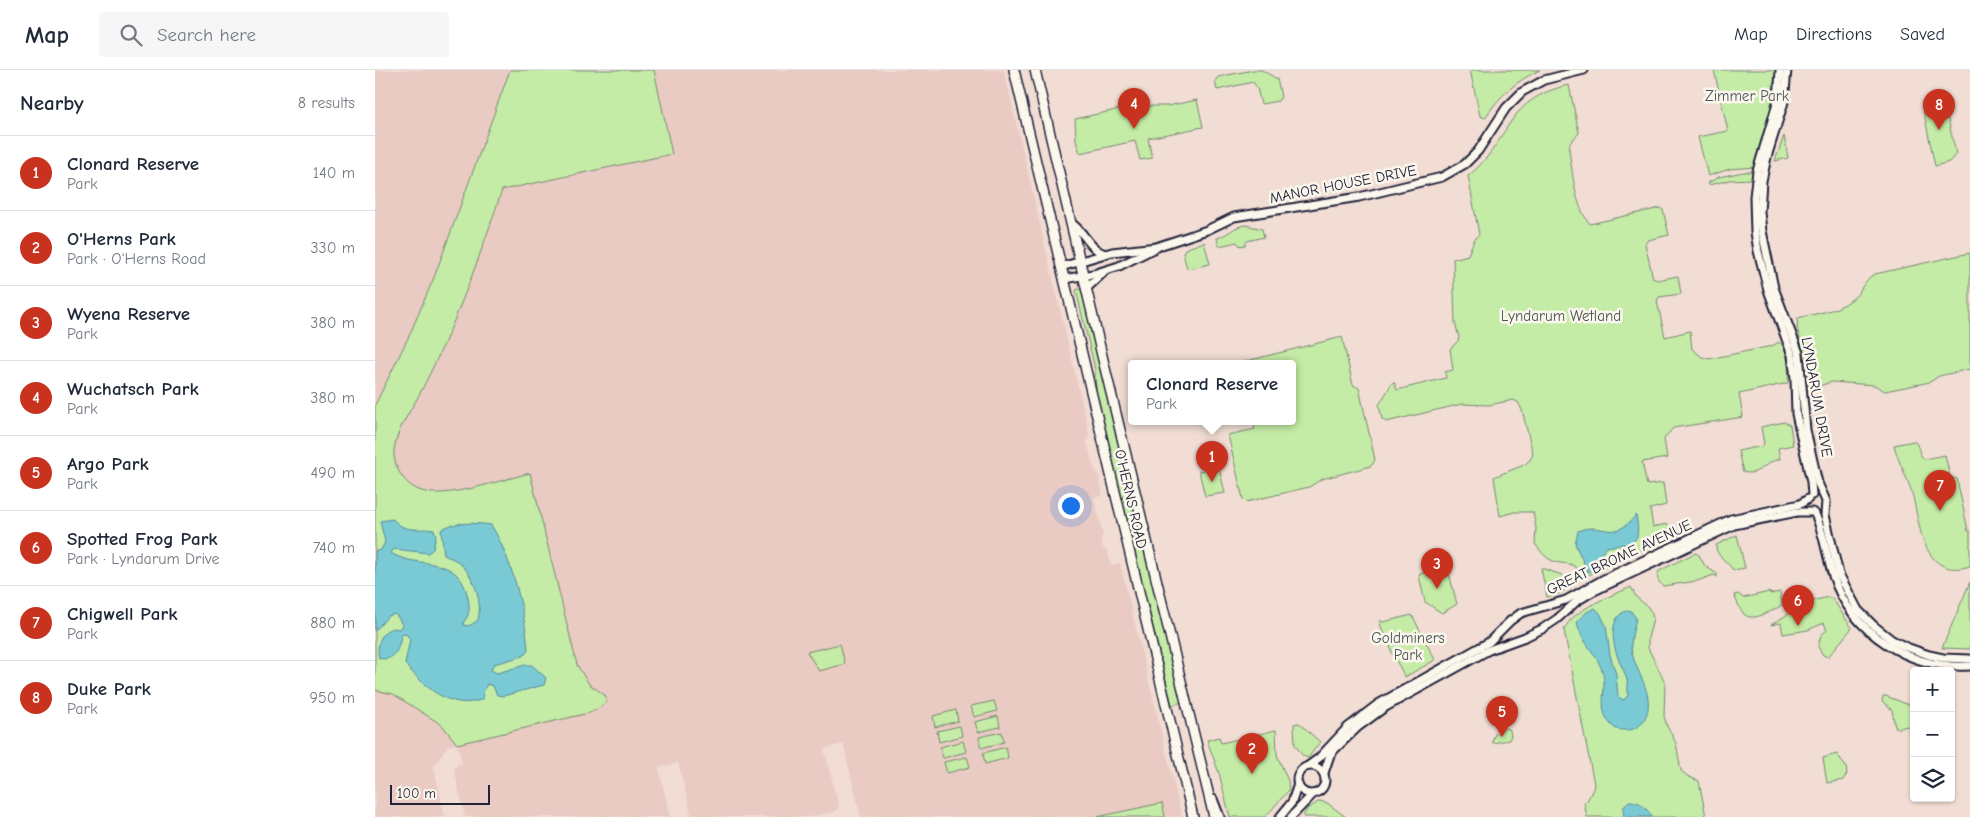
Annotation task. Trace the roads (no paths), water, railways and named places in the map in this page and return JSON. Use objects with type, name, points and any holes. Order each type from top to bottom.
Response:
[{"type":"main road","name":"O'HERNS ROAD","points":[[1014,70],[1193,817]]},
{"type":"main road","name":"O'HERNS ROAD","points":[[1035,70],[1214,817]]},
{"type":"street","name":"MANOR HOUSE DRIVE","points":[[1064,279],[1084,276],[1119,266],[1159,246],[1207,230],[1234,217],[1358,198],[1442,176],[1457,169],[1471,159],[1485,142],[1506,108],[1522,92],[1544,80],[1584,70]]},
{"type":"street","name":"LYNDARUM DRIVE","points":[[1780,70],[1777,100],[1760,171],[1760,212],[1769,269],[1779,312],[1795,354],[1799,398],[1818,484],[1823,496]]},
{"type":"street","name":"LYNDARUM DRIVE","points":[[1760,171],[1784,102],[1787,70]]},
{"type":"street","points":[[1071,223],[1080,228],[1098,252],[1105,254]]},
{"type":"street","name":"MANOR HOUSE DRIVE","points":[[1061,267],[1105,254],[1159,246]]},
{"type":"street","points":[[1087,288],[1105,271]]},
{"type":"street","name":"LYNDARUM DRIVE","points":[[1799,398],[1796,414],[1811,482],[1810,497]]},
{"type":"street","points":[[1840,585],[1825,515],[1826,501],[1823,496],[1817,494],[1810,497],[1807,508],[1813,513],[1821,528],[1830,566],[1849,607],[1877,634],[1903,653],[1919,656],[1942,665],[1970,666]]},
{"type":"street","name":"GREAT BROME AVENUE","points":[[1776,513],[1800,504],[1810,497]]},
{"type":"street","points":[[1813,513],[1821,512],[1825,507]]},
{"type":"street","name":"GREAT BROME AVENUE","points":[[1308,766],[1362,715],[1456,664],[1489,642],[1521,613],[1534,608],[1555,605],[1583,593],[1701,537],[1731,519],[1802,511],[1813,513]]},
{"type":"street","name":"GREAT BROME AVENUE","points":[[1456,664],[1497,646],[1534,634],[1557,619],[1583,593]]},
{"type":"street","points":[[1555,605],[1557,619]]},
{"type":"street","points":[[1927,659],[1970,659]]},
{"type":"street","name":"GREAT BROME AVENUE","points":[[1324,773],[1330,755],[1335,749],[1396,697]]},
{"type":"street","points":[[1280,817],[1292,802],[1298,784],[1299,772],[1308,766],[1317,767],[1324,773],[1324,786],[1317,793],[1313,794],[1291,817]]},
{"type":"street","points":[[1298,784],[1303,791],[1313,794]]},
{"type":"street","points":[[1207,788],[1221,817]]},
{"type":"water","points":[[1636,515],[1638,533],[1633,542],[1607,547],[1601,554],[1604,564],[1588,572],[1575,544],[1578,531],[1587,528],[1620,529],[1628,524]]},
{"type":"water","points":[[393,519],[402,527],[434,530],[436,535],[433,549],[428,553],[394,549],[391,553],[401,558],[447,568],[456,574],[463,584],[469,602],[468,614],[463,623],[465,626],[471,625],[478,620],[478,595],[467,571],[455,560],[444,555],[441,530],[458,524],[491,525],[505,553],[521,603],[528,651],[523,656],[494,664],[491,670],[497,673],[525,665],[532,665],[546,678],[544,685],[503,696],[497,695],[493,686],[487,684],[483,693],[483,699],[472,702],[460,702],[450,700],[430,689],[405,664],[410,639],[406,634],[401,635],[398,649],[392,656],[384,659],[379,658],[378,647],[381,637],[389,630],[393,628],[399,629],[402,625],[394,614],[388,616],[375,631],[375,551],[381,550],[385,542],[380,521]]},
{"type":"water","points":[[1595,608],[1600,613],[1606,626],[1610,655],[1616,674],[1618,696],[1623,700],[1628,696],[1627,682],[1615,649],[1614,628],[1616,621],[1623,612],[1630,610],[1636,618],[1631,649],[1648,697],[1648,706],[1641,724],[1633,729],[1616,729],[1606,717],[1603,703],[1604,682],[1601,667],[1581,635],[1577,621]]},
{"type":"water","points":[[1629,801],[1640,804],[1653,817],[1624,817],[1623,808]]},
{"type":"place","name":"Wuchatsch Park","points":[[1134,129]]},
{"type":"place","name":"Duke Park","points":[[1939,130]]},
{"type":"place","name":"Clonard Reserve","points":[[1212,482]]},
{"type":"place","name":"Chigwell Park","points":[[1940,511]]},
{"type":"place","name":"Wyena Reserve","points":[[1437,589]]},
{"type":"place","name":"Spotted Frog Park","points":[[1798,626]]},
{"type":"place","name":"Argo Park","points":[[1502,737]]},
{"type":"place","name":"O'Herns Park","points":[[1252,774]]},
{"type":"park label","name":"Zimmer Park","points":[[1747,96]]},
{"type":"park label","name":"Lyndarum Wetland","points":[[1561,316]]},
{"type":"park label","name":"Goldminers Park","points":[[1408,646]]}]
